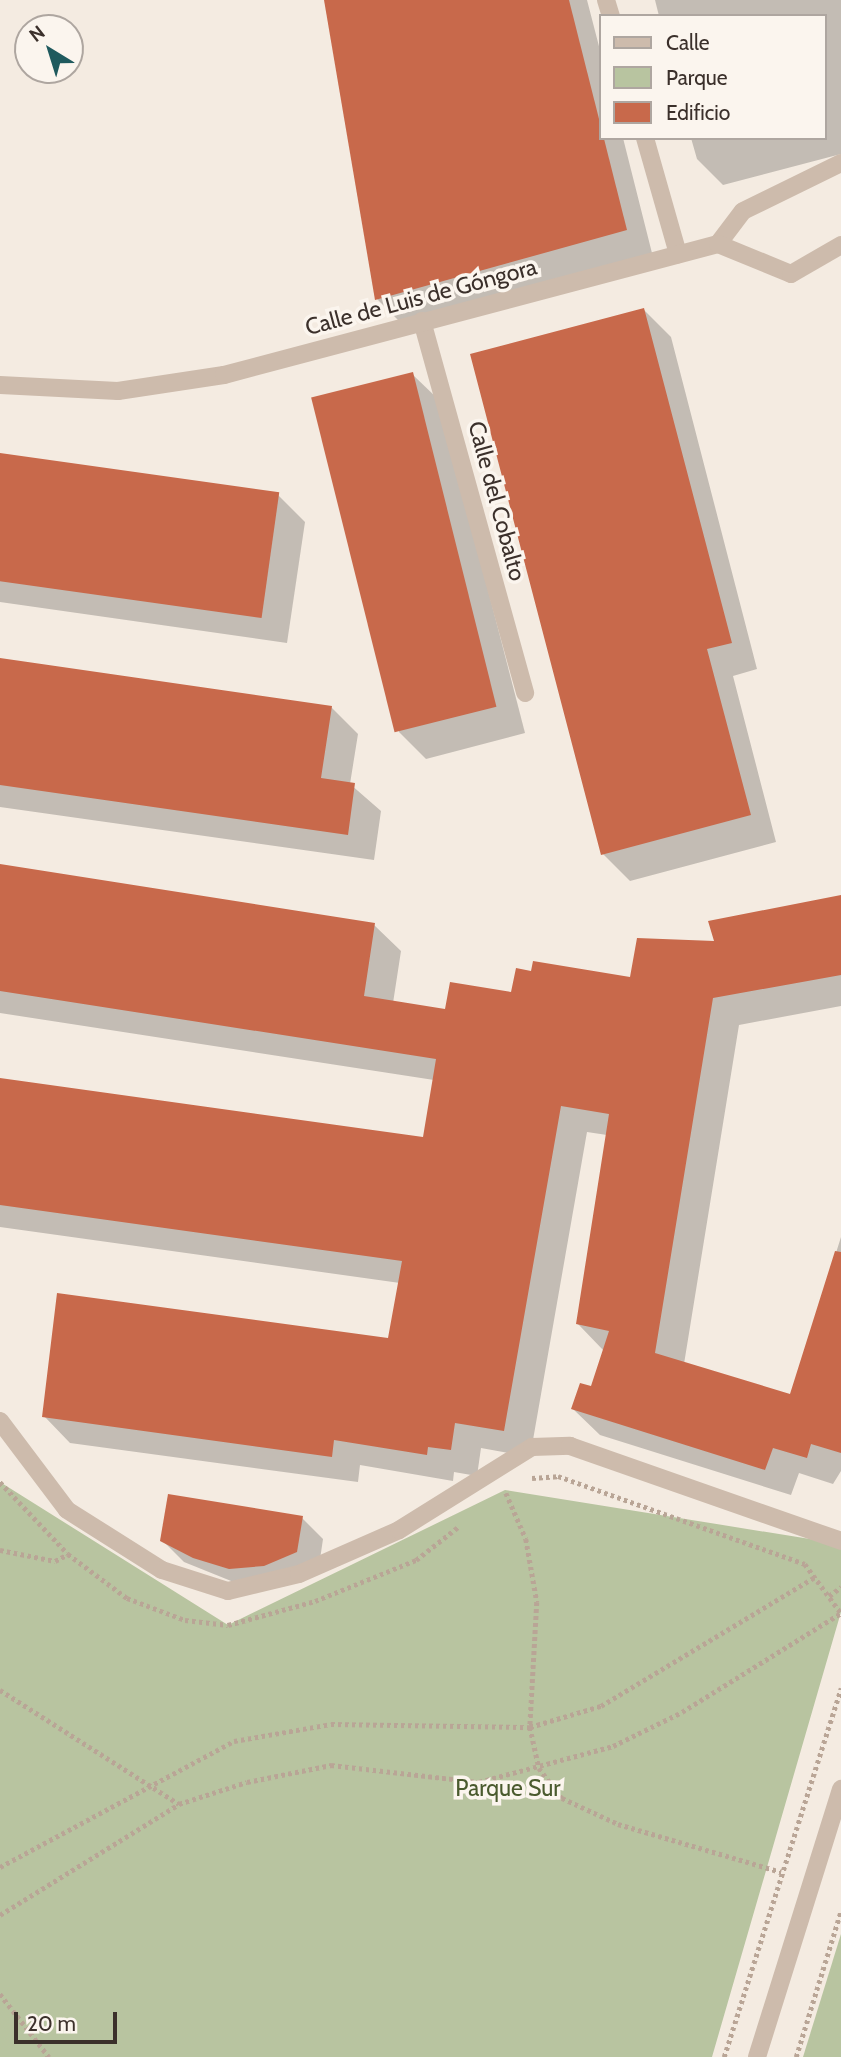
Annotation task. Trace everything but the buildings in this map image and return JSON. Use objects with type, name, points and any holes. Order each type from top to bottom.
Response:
[{"type":"street","points":[[646,140],[678,254]]},
{"type":"street","points":[[841,163],[743,211],[718,244],[791,274],[841,245]]},
{"type":"street","name":"Calle de Luis de Góngora","points":[[0,385],[118,391],[224,375],[718,244]]},
{"type":"street","name":"Calle del Cobalto","points":[[422,321],[525,693]]},
{"type":"street","points":[[0,1421],[67,1510],[162,1570],[228,1591],[299,1574],[399,1530],[491,1468],[532,1447],[570,1446],[841,1541]]},
{"type":"street","points":[[758,2057],[841,1789]]},
{"type":"path","points":[[491,1468],[526,1539],[537,1602],[530,1727],[539,1768],[562,1798],[618,1824],[781,1872]]},
{"type":"path","points":[[0,1550],[55,1560],[68,1554]]},
{"type":"path","points":[[0,1915],[179,1804],[331,1765],[479,1782],[613,1746],[682,1712],[841,1613],[806,1564]]},
{"type":"path","points":[[0,1867],[150,1781],[233,1741],[331,1724],[530,1727],[613,1700],[815,1577]]},
{"type":"path","points":[[829,1596],[841,1587]]},
{"type":"path","points":[[724,2057],[841,1688]]},
{"type":"path","points":[[0,1690],[150,1781],[179,1804]]},
{"type":"path","points":[[796,2057],[841,1911]]},
{"type":"path","points":[[0,1994],[49,2057]]},
{"type":"green space","name":"Parque Sur","points":[[0,1482],[228,1625],[505,1490],[841,1544],[841,1612],[712,2057],[0,2057]]},
{"type":"green space","points":[[841,1934],[841,2057],[803,2057]]}]
